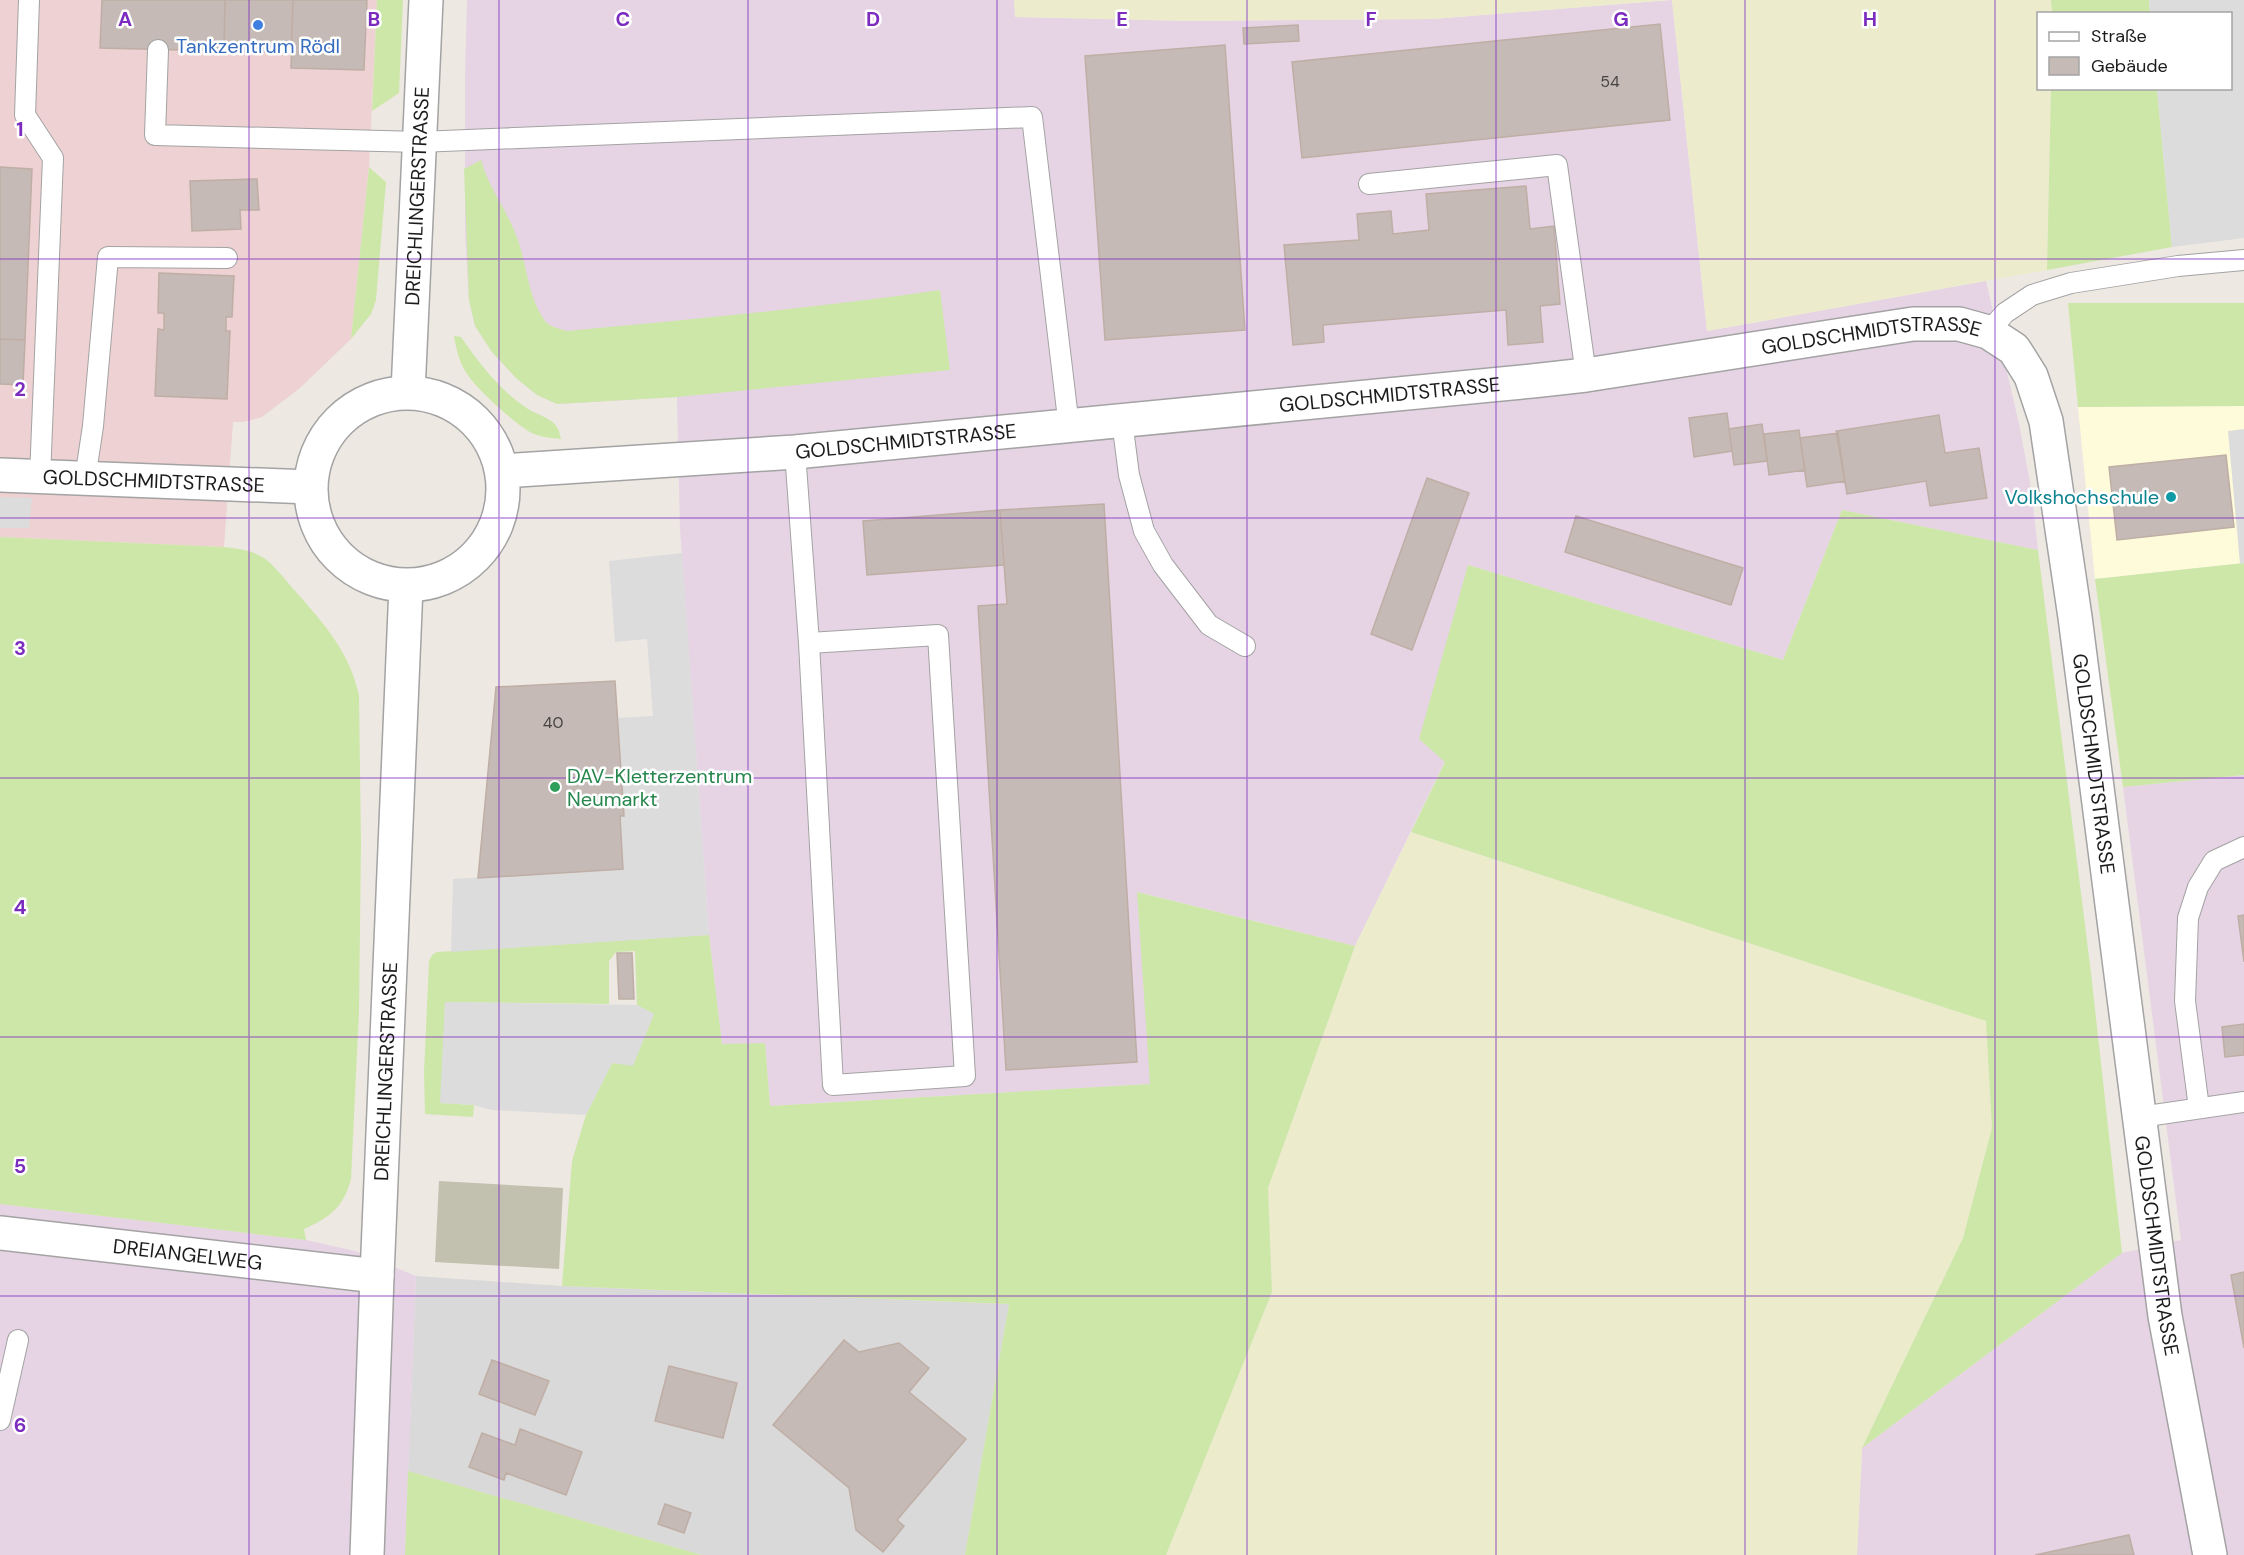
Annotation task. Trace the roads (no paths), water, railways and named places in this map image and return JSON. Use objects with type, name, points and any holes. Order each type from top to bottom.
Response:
[{"type":"street","name":"DREICHLINGERSTRASSE","points":[[408,392],[426,0]]},
{"type":"street","name":"GOLDSCHMIDTSTRASSE","points":[[502,471],[795,452],[1586,375],[1913,324],[1959,324],[1988,332],[2014,348],[2031,376],[2046,421],[2075,617],[2164,1316],[2210,1555]]},
{"type":"street","points":[[408,392],[441,399],[469,415],[490,440],[502,471],[503,499],[496,526],[481,551],[460,570],[435,582],[406,586],[376,581],[349,567],[328,545],[314,517],[310,487],[315,458],[329,431],[351,410],[378,396],[408,392]]},
{"type":"street","name":"GOLDSCHMIDTSTRASSE","points":[[0,475],[310,487]]},
{"type":"street","name":"DREICHLINGERSTRASSE","points":[[367,1555],[376,1276],[406,586]]},
{"type":"street","name":"DREIANGELWEG","points":[[0,1233],[376,1276]]},
{"type":"lane","points":[[29,0],[25,115],[52,158],[40,477]]},
{"type":"lane","points":[[158,50],[155,135],[419,142],[1032,117],[1069,427]]},
{"type":"lane","points":[[1369,184],[1557,165],[1586,375]]},
{"type":"lane","points":[[85,479],[93,426],[108,257],[227,258]]},
{"type":"lane","points":[[1988,332],[2005,313],[2032,295],[2071,283],[2178,266],[2244,260]]},
{"type":"lane","points":[[1122,421],[1129,475],[1144,531],[1163,565],[1209,625],[1245,646]]},
{"type":"lane","points":[[795,452],[809,643],[833,1084],[965,1076],[938,635],[809,643]]},
{"type":"lane","points":[[2199,1108],[2186,1001],[2187,918],[2198,887],[2214,861],[2244,847]]},
{"type":"lane","points":[[2140,1117],[2244,1102]]},
{"type":"lane","points":[[0,1420],[18,1340]]},
{"type":"place","name":"Tankzentrum Rödl","points":[[258,25]]},
{"type":"place","name":"Volkshochschule","points":[[2171,497]]},
{"type":"place","name":"DAV-Kletterzentrum Neumarkt","points":[[555,787]]}]
